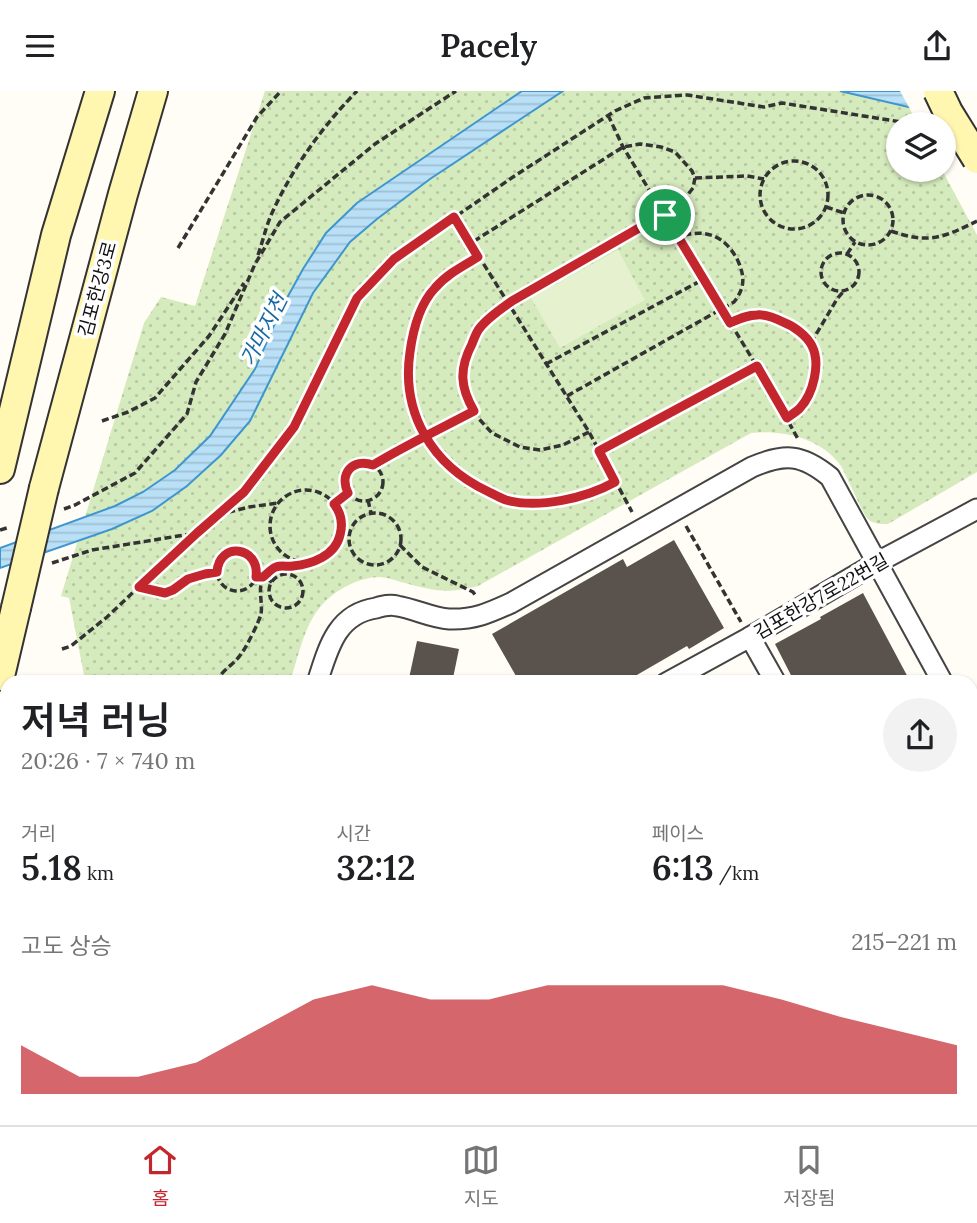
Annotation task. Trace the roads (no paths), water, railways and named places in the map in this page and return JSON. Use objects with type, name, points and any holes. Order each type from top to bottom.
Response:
[{"type":"street","points":[[0,470],[56,235],[100,91]]},
{"type":"street","name":"김포한강3로","points":[[0,675],[44,488],[122,194],[153,91]]},
{"type":"street","points":[[938,91],[977,159]]},
{"type":"street","points":[[320,675],[331,641],[343,624],[365,609],[394,605],[447,619],[487,615],[752,467],[771,459],[789,457],[821,469],[830,477],[939,675]]},
{"type":"street","name":"김포한강7로22번길","points":[[679,675],[747,632],[977,509]]},
{"type":"street","points":[[747,632],[771,675]]},
{"type":"water","points":[[522,91],[563,91],[430,179],[350,242],[313,293],[250,421],[221,455],[187,486],[152,511],[112,529],[0,568],[0,548],[115,506],[143,492],[175,470],[210,436],[255,369],[282,307],[326,233],[357,203]]},
{"type":"water","points":[[840,91],[925,91],[977,123],[956,118],[956,112],[930,112]]},
{"type":"water label","name":"가마지천","points":[[264,330]]}]
